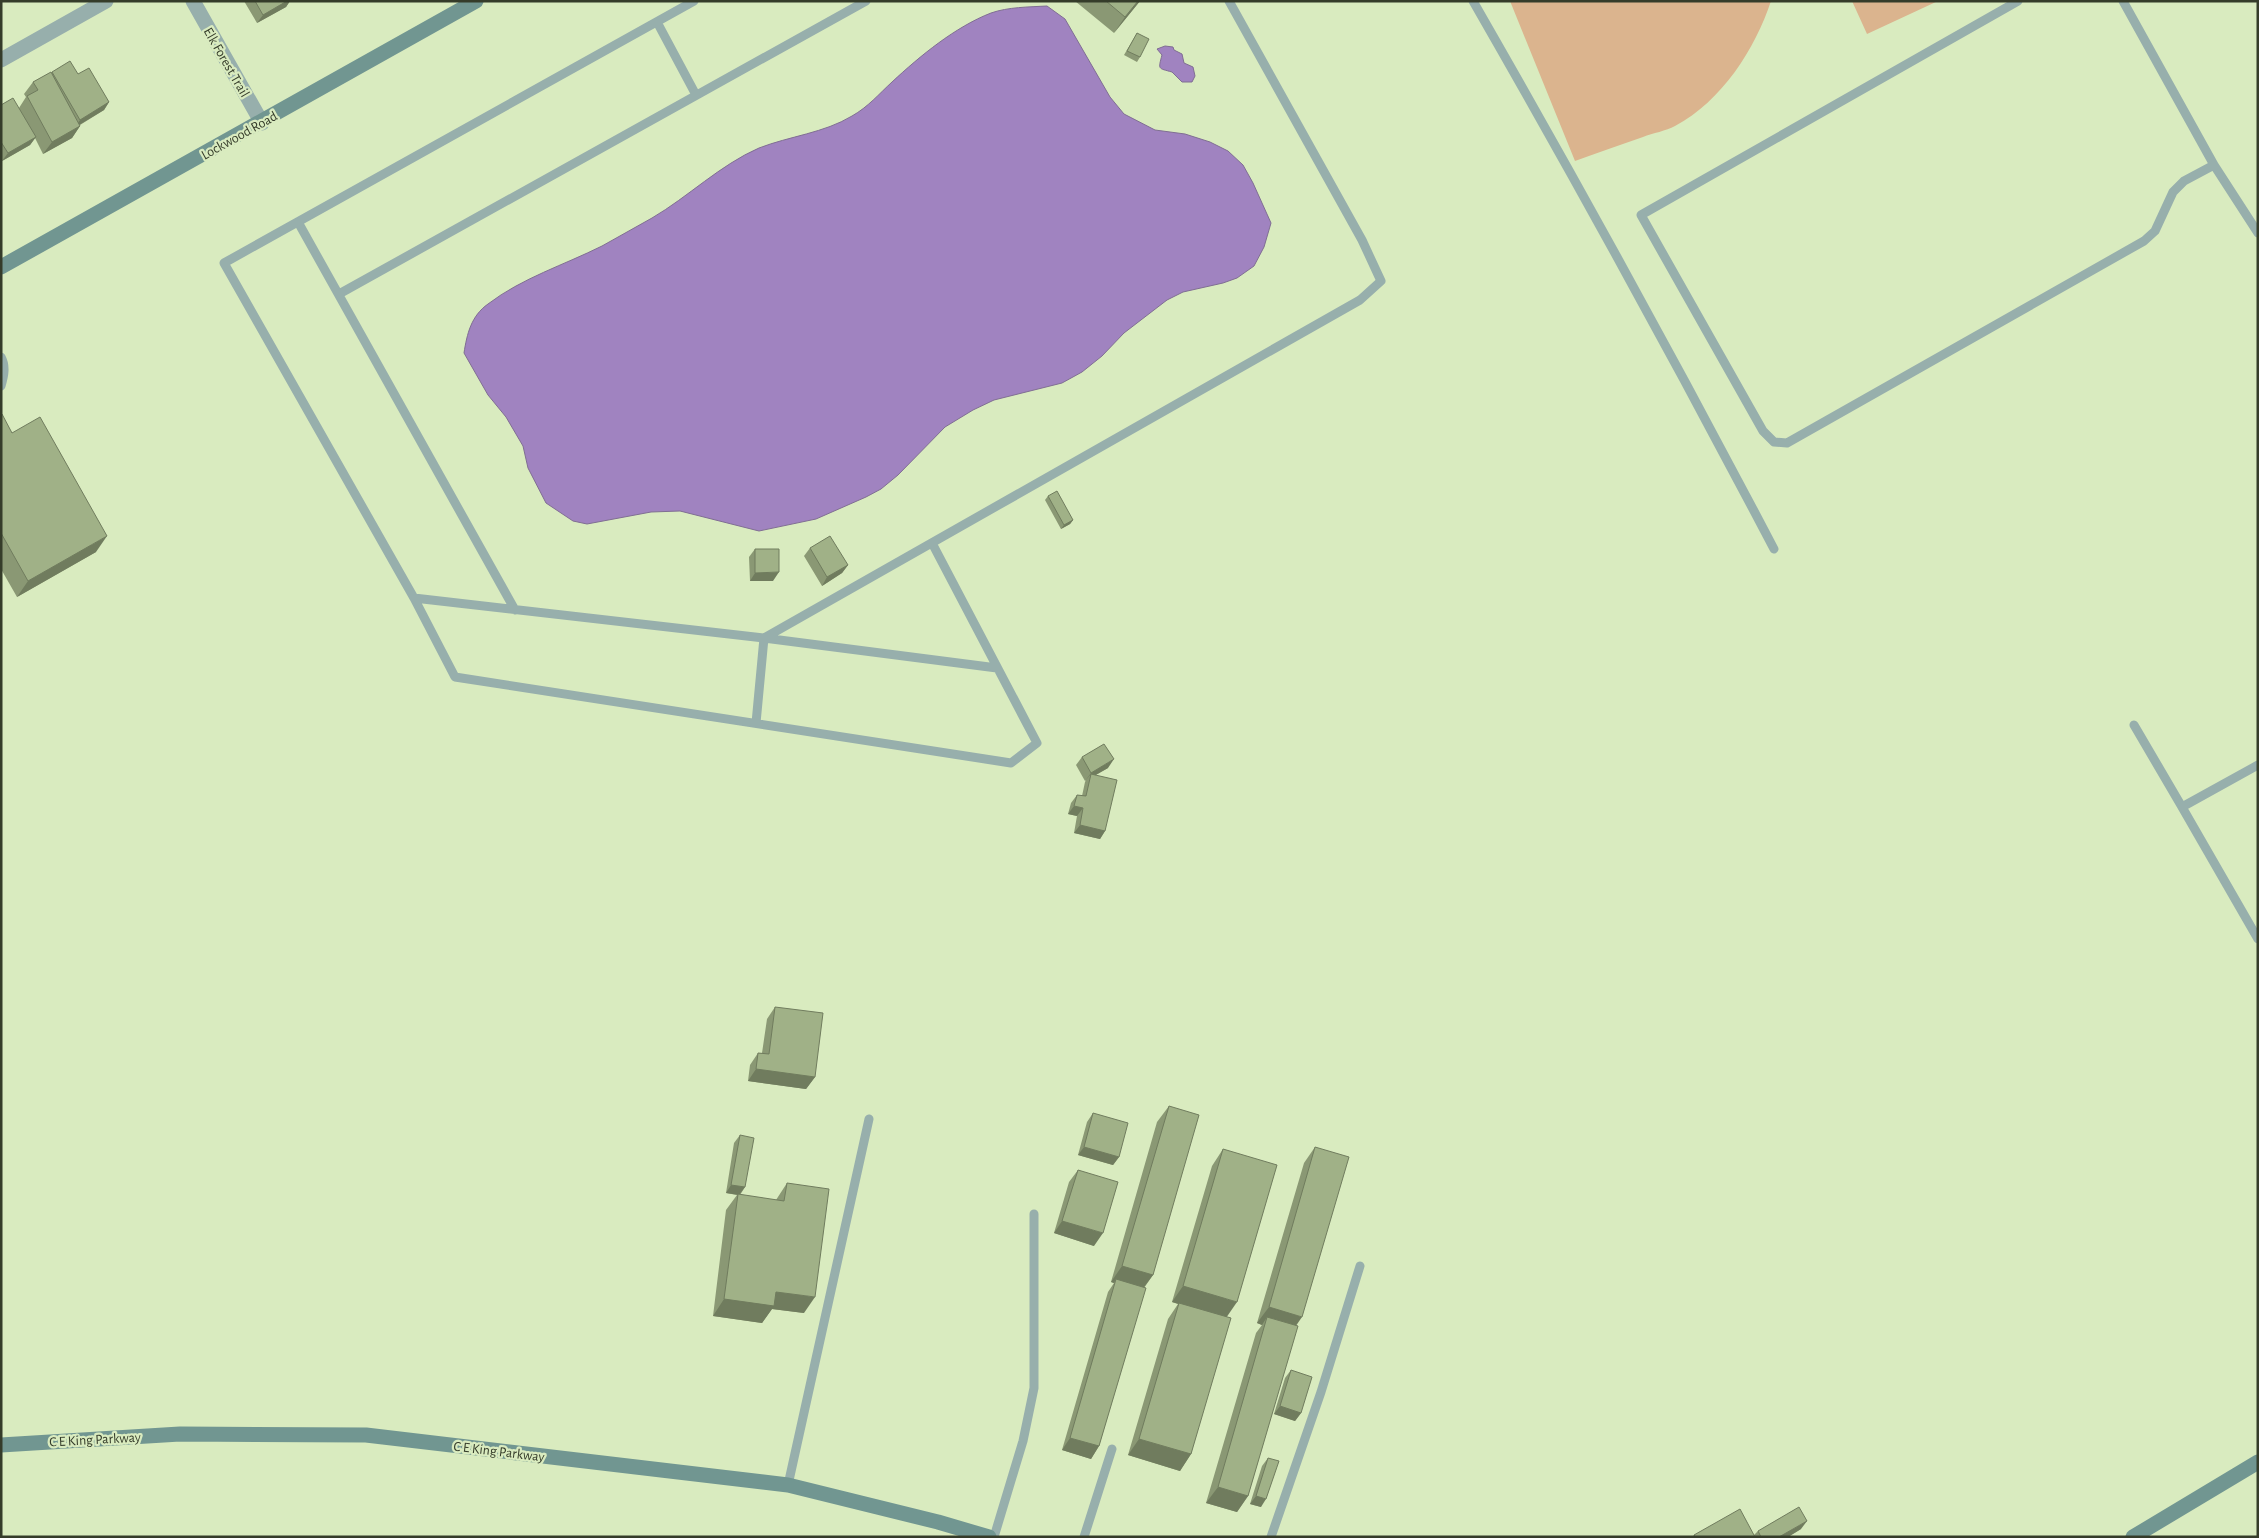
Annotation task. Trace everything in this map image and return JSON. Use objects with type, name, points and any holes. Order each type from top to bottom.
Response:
[{"type":"main road","name":"Lockwood Road","points":[[1,267],[262,123],[476,1]]},
{"type":"main road","name":"C E King Parkway","points":[[1,1445],[180,1434],[366,1435],[788,1484],[938,1522],[989,1537]]},
{"type":"main road","points":[[2133,1537],[2258,1462]]},
{"type":"street","points":[[1,60],[106,1]]},
{"type":"street","name":"Elk Forest Trail","points":[[193,1],[262,123]]},
{"type":"lane","points":[[694,1],[224,264],[414,598],[455,677],[1011,763],[1037,743],[932,543]]},
{"type":"lane","points":[[338,294],[866,1]]},
{"type":"lane","points":[[764,638],[1360,300],[1380,281],[1362,240],[1229,1]]},
{"type":"lane","points":[[1473,1],[1570,169],[1668,348],[1774,549]]},
{"type":"lane","points":[[2018,1],[1641,215],[1763,431],[1774,442],[1787,442],[2144,241],[2155,231],[2172,192],[2184,181],[2214,166]]},
{"type":"lane","points":[[2123,1],[2214,166],[2258,233]]},
{"type":"lane","points":[[656,22],[696,96]]},
{"type":"lane","points":[[298,222],[515,610]]},
{"type":"lane","points":[[1,357],[4,362],[4,376],[1,386]]},
{"type":"lane","points":[[414,598],[764,638],[997,668]]},
{"type":"lane","points":[[756,723],[764,638]]},
{"type":"lane","points":[[2134,726],[2258,939]]},
{"type":"lane","points":[[2182,808],[2258,765]]},
{"type":"lane","points":[[788,1484],[870,1119]]},
{"type":"lane","points":[[994,1537],[1023,1441],[1034,1388],[1034,1214]]},
{"type":"lane","points":[[1271,1537],[1321,1392],[1360,1266]]},
{"type":"lane","points":[[1084,1537],[1112,1449]]},
{"type":"shaded area","points":[[1510,1],[1771,1],[1756,37],[1746,55],[1735,72],[1708,103],[1675,126],[1575,161]]},
{"type":"shaded area","points":[[1852,1],[1938,1],[1867,34]]},
{"type":"shaded area","points":[[1047,6],[1065,19],[1110,97],[1124,114],[1155,130],[1185,134],[1210,142],[1228,151],[1243,165],[1271,223],[1264,247],[1254,266],[1237,278],[1183,292],[1167,300],[1124,333],[1102,356],[1082,372],[1062,383],[994,400],[973,410],[945,427],[898,475],[881,489],[816,519],[759,531],[680,511],[651,512],[587,524],[573,521],[546,503],[528,468],[523,446],[506,417],[488,395],[464,353],[471,326],[482,309],[515,287],[602,246],[652,218],[717,172],[745,155],[759,148],[841,122],[852,116],[926,52],[964,26],[998,11]]},
{"type":"shaded area","points":[[1165,46],[1173,47],[1174,50],[1182,54],[1184,63],[1193,67],[1195,76],[1192,82],[1182,82],[1172,72],[1160,68],[1162,55],[1157,49]]},
{"type":"building","points":[[255,1],[287,1],[263,15]]},
{"type":"building","points":[[1106,1],[1138,1],[1125,17]]},
{"type":"building","points":[[1137,33],[1149,39],[1140,57],[1127,51]]},
{"type":"building","points":[[70,61],[78,74],[89,68],[109,102],[80,120],[52,72]]},
{"type":"building","points":[[51,72],[80,126],[52,142],[27,96],[38,90],[33,82]]},
{"type":"building","points":[[13,98],[36,137],[8,153],[1,142],[1,105]]},
{"type":"building","points":[[1,414],[12,433],[40,417],[107,536],[28,581],[1,533]]},
{"type":"building","points":[[1057,491],[1073,520],[1064,525],[1048,496]]},
{"type":"building","points":[[830,536],[848,565],[827,577],[810,548]]},
{"type":"building","points":[[755,549],[779,549],[779,572],[755,573]]},
{"type":"building","points":[[1104,744],[1114,759],[1091,773],[1082,757]]},
{"type":"building","points":[[1091,774],[1117,780],[1105,831],[1080,825],[1083,808],[1074,806],[1077,795],[1086,796]]},
{"type":"building","points":[[775,1007],[823,1013],[815,1077],[756,1069],[758,1053],[769,1054]]},
{"type":"building","points":[[1169,1106],[1199,1115],[1153,1275],[1122,1266]]},
{"type":"building","points":[[1093,1113],[1128,1123],[1119,1157],[1084,1147]]},
{"type":"building","points":[[740,1135],[754,1138],[745,1187],[731,1185]]},
{"type":"building","points":[[1315,1147],[1349,1157],[1302,1317],[1269,1307]]},
{"type":"building","points":[[1223,1149],[1277,1165],[1237,1302],[1183,1286]]},
{"type":"building","points":[[1078,1170],[1118,1182],[1103,1233],[1062,1221]]},
{"type":"building","points":[[787,1183],[829,1189],[815,1297],[776,1292],[774,1306],[724,1299],[738,1194],[784,1201]]},
{"type":"building","points":[[1116,1279],[1146,1288],[1099,1446],[1070,1438]]},
{"type":"building","points":[[1179,1303],[1231,1318],[1191,1454],[1139,1439]]},
{"type":"building","points":[[1267,1317],[1298,1326],[1248,1496],[1218,1487]]},
{"type":"building","points":[[1291,1370],[1312,1377],[1301,1413],[1280,1406]]},
{"type":"building","points":[[1268,1458],[1279,1461],[1266,1499],[1256,1496]]},
{"type":"building","points":[[1799,1507],[1807,1521],[1779,1537],[1761,1537],[1758,1531]]},
{"type":"building","points":[[1740,1509],[1755,1537],[1695,1537],[1694,1535]]}]
